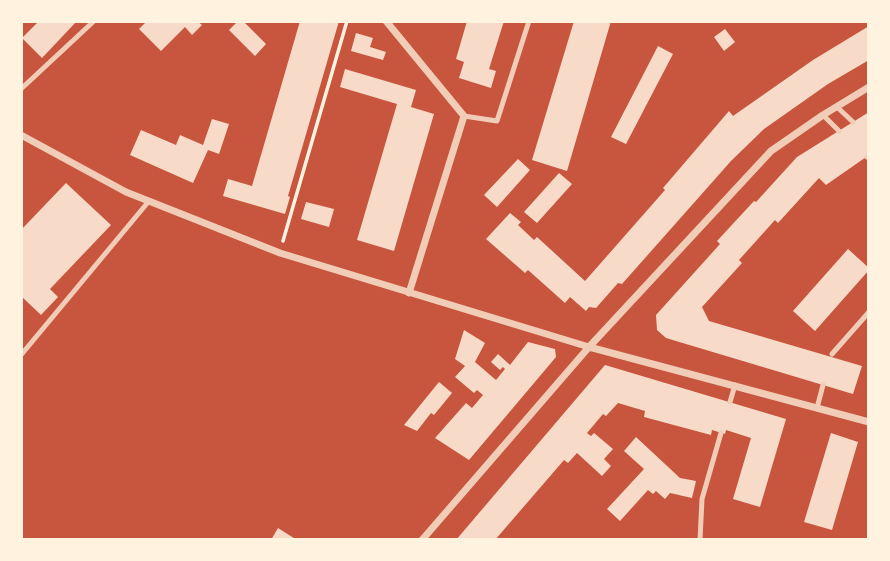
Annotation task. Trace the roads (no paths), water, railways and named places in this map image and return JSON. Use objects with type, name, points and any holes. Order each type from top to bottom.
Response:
[{"type":"street","points":[[386,21],[464,116],[409,293]]},
{"type":"street","points":[[422,540],[589,347],[771,151],[869,87]]},
{"type":"street","points":[[21,135],[126,192],[280,253],[589,347],[869,422]]},
{"type":"lane","points":[[21,89],[94,21]]},
{"type":"lane","points":[[464,116],[497,121],[528,21]]},
{"type":"lane","points":[[837,107],[853,122]]},
{"type":"lane","points":[[823,115],[839,131]]},
{"type":"lane","points":[[21,355],[149,201]]},
{"type":"lane","points":[[832,354],[869,312]]},
{"type":"lane","points":[[730,402],[735,384]]},
{"type":"lane","points":[[817,408],[823,385]]},
{"type":"lane","points":[[700,540],[702,499],[721,433]]}]
